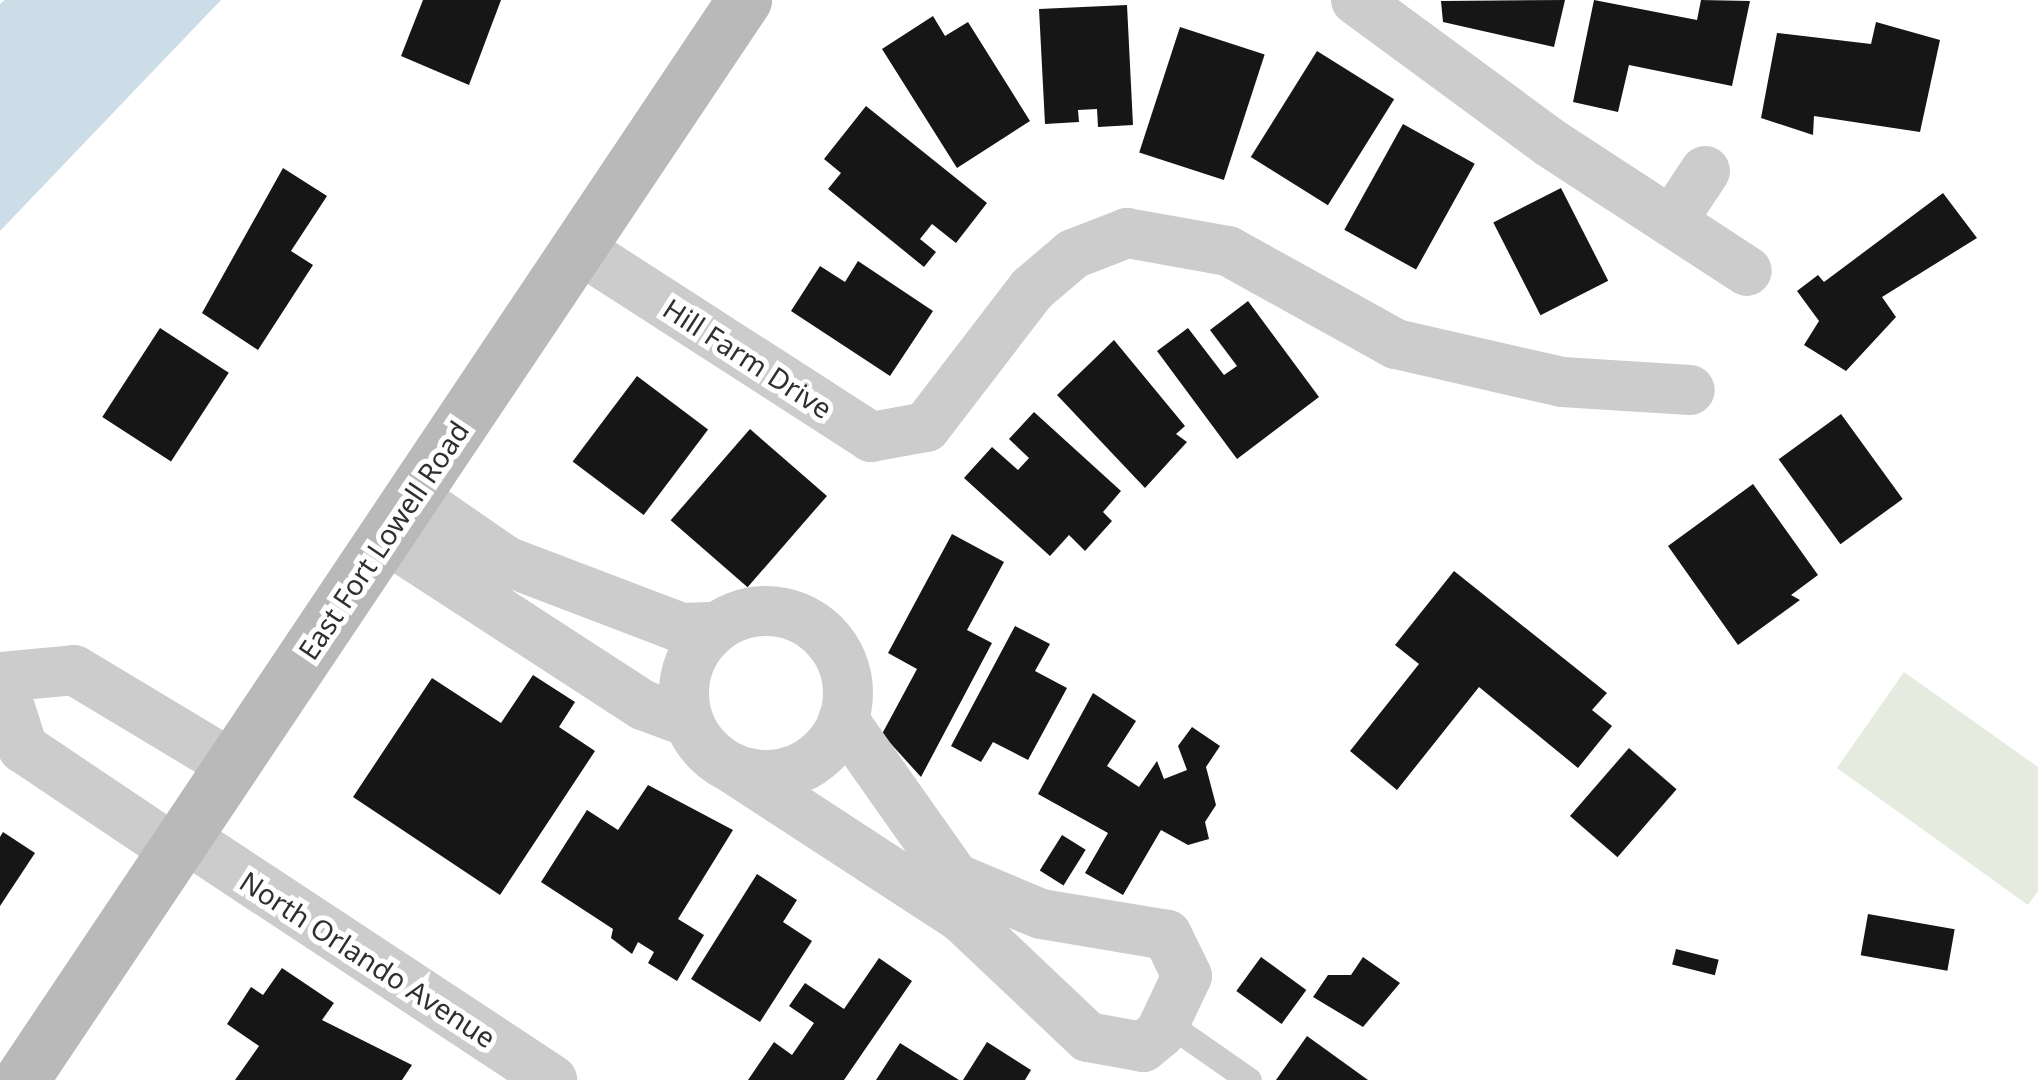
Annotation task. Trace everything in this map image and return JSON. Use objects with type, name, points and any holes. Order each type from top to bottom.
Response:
[{"type":"street","name":"East Fort Lowell Road","points":[[21,1080],[744,0]]},
{"type":"street","points":[[1356,0],[1747,271]]},
{"type":"street","points":[[1672,222],[1705,171]]},
{"type":"street","name":"Hill Farm Drive","points":[[578,248],[872,436],[926,427],[1032,288],[1073,254],[1127,233],[1228,251],[1396,344],[1562,382],[1690,390]]},
{"type":"street","points":[[398,517],[681,628],[717,627],[766,611],[817,629],[846,674],[843,720],[826,749],[796,769],[732,768]]},
{"type":"street","points":[[398,517],[643,705],[688,722],[732,768],[961,917],[1088,1037],[1143,1048],[1166,1022],[1187,976],[1167,935],[1041,914],[955,878],[843,720]]},
{"type":"street","points":[[688,722],[686,674],[717,627]]},
{"type":"street","points":[[0,677],[74,670],[232,765]]},
{"type":"street","name":"North Orlando Avenue","points":[[0,677],[23,748],[552,1080]]},
{"type":"lane","points":[[1166,1022],[1249,1080]]},
{"type":"shaded area","points":[[5,0],[221,0],[0,231],[0,4]]},
{"type":"shaded area","points":[[1904,672],[2038,767],[2038,891],[2028,905],[1837,768]]},
{"type":"building","points":[[423,0],[501,0],[469,85],[401,56]]},
{"type":"building","points":[[1565,0],[1554,47],[1443,22],[1441,1]]},
{"type":"building","points":[[1594,0],[1697,20],[1701,0],[1750,1],[1732,86],[1629,65],[1618,112],[1573,102]]},
{"type":"building","points":[[1127,5],[1133,125],[1098,127],[1097,109],[1078,110],[1079,122],[1045,124],[1039,9]]},
{"type":"building","points":[[933,16],[945,36],[968,22],[1030,121],[957,168],[882,49]]},
{"type":"building","points":[[1876,22],[1940,40],[1920,132],[1814,116],[1813,135],[1761,118],[1777,33],[1871,44]]},
{"type":"building","points":[[1180,27],[1265,55],[1224,180],[1139,153]]},
{"type":"building","points":[[1317,51],[1394,99],[1328,205],[1251,157]]},
{"type":"building","points":[[866,106],[987,203],[956,243],[932,224],[920,239],[936,252],[924,267],[828,189],[841,173],[824,159]]},
{"type":"building","points":[[1403,124],[1475,164],[1416,270],[1344,230]]},
{"type":"building","points":[[283,168],[327,196],[291,251],[313,265],[258,350],[202,313]]},
{"type":"building","points":[[1561,188],[1608,281],[1540,315],[1493,223]]},
{"type":"building","points":[[1943,193],[1977,238],[1882,297],[1896,317],[1846,371],[1804,345],[1819,321],[1797,291],[1818,275],[1824,282]]},
{"type":"building","points":[[858,261],[933,311],[890,376],[791,311],[820,266],[845,282]]},
{"type":"building","points":[[1248,301],[1319,397],[1237,459],[1157,351],[1188,328],[1224,375],[1237,366],[1210,330]]},
{"type":"building","points":[[160,328],[229,373],[171,462],[102,417]]},
{"type":"building","points":[[1114,340],[1185,426],[1176,434],[1187,442],[1145,488],[1057,395]]},
{"type":"building","points":[[637,376],[708,430],[644,515],[573,461]]},
{"type":"building","points":[[1034,412],[1121,491],[1103,512],[1112,521],[1085,551],[1069,535],[1050,556],[964,478],[992,447],[1018,470],[1029,458],[1009,439]]},
{"type":"building","points":[[1841,414],[1903,499],[1840,544],[1779,459]]},
{"type":"building","points":[[750,429],[827,496],[748,587],[671,520]]},
{"type":"building","points":[[1753,484],[1818,575],[1791,595],[1800,600],[1738,645],[1668,546]]},
{"type":"building","points":[[952,534],[1004,562],[967,630],[992,643],[921,777],[882,734],[917,669],[888,653]]},
{"type":"building","points":[[1454,571],[1607,693],[1592,710],[1612,726],[1578,768],[1479,687],[1397,790],[1350,751],[1419,664],[1395,645]]},
{"type":"building","points":[[1015,626],[1050,644],[1035,671],[1067,688],[1028,760],[993,742],[981,762],[951,746]]},
{"type":"building","points":[[533,675],[575,702],[559,727],[595,751],[500,895],[353,797],[432,678],[501,723]]},
{"type":"building","points":[[1093,693],[1136,721],[1107,766],[1139,787],[1157,761],[1164,779],[1187,770],[1178,746],[1192,727],[1220,746],[1206,767],[1216,805],[1205,822],[1209,839],[1188,845],[1161,830],[1123,895],[1085,873],[1108,833],[1038,794]]},
{"type":"building","points":[[1629,748],[1677,789],[1618,857],[1570,816]]},
{"type":"building","points":[[648,785],[733,830],[678,919],[704,935],[677,981],[648,963],[654,952],[638,942],[632,954],[611,938],[613,929],[541,882],[587,810],[618,830]]},
{"type":"building","points":[[3,832],[35,853],[0,906],[0,837]]},
{"type":"building","points":[[1062,835],[1086,850],[1063,885],[1040,871]]},
{"type":"building","points":[[757,874],[797,900],[783,922],[812,941],[760,1022],[691,979]]},
{"type":"building","points":[[1868,914],[1955,929],[1947,971],[1861,955]]},
{"type":"building","points":[[1676,949],[1719,960],[1715,975],[1672,965]]},
{"type":"building","points":[[1261,957],[1306,990],[1282,1024],[1236,991]]},
{"type":"building","points":[[1363,957],[1400,983],[1363,1027],[1313,997],[1328,975],[1351,975]]},
{"type":"building","points":[[879,958],[912,981],[844,1080],[748,1080],[774,1042],[792,1055],[814,1023],[789,1006],[805,983],[844,1009]]},
{"type":"building","points":[[282,968],[334,1003],[322,1020],[412,1065],[402,1080],[235,1080],[259,1046],[227,1024],[251,987],[263,995]]},
{"type":"building","points":[[1307,1036],[1368,1080],[1276,1080]]},
{"type":"building","points":[[987,1042],[1031,1070],[1025,1080],[963,1080]]},
{"type":"building","points":[[900,1043],[959,1080],[876,1080]]}]
